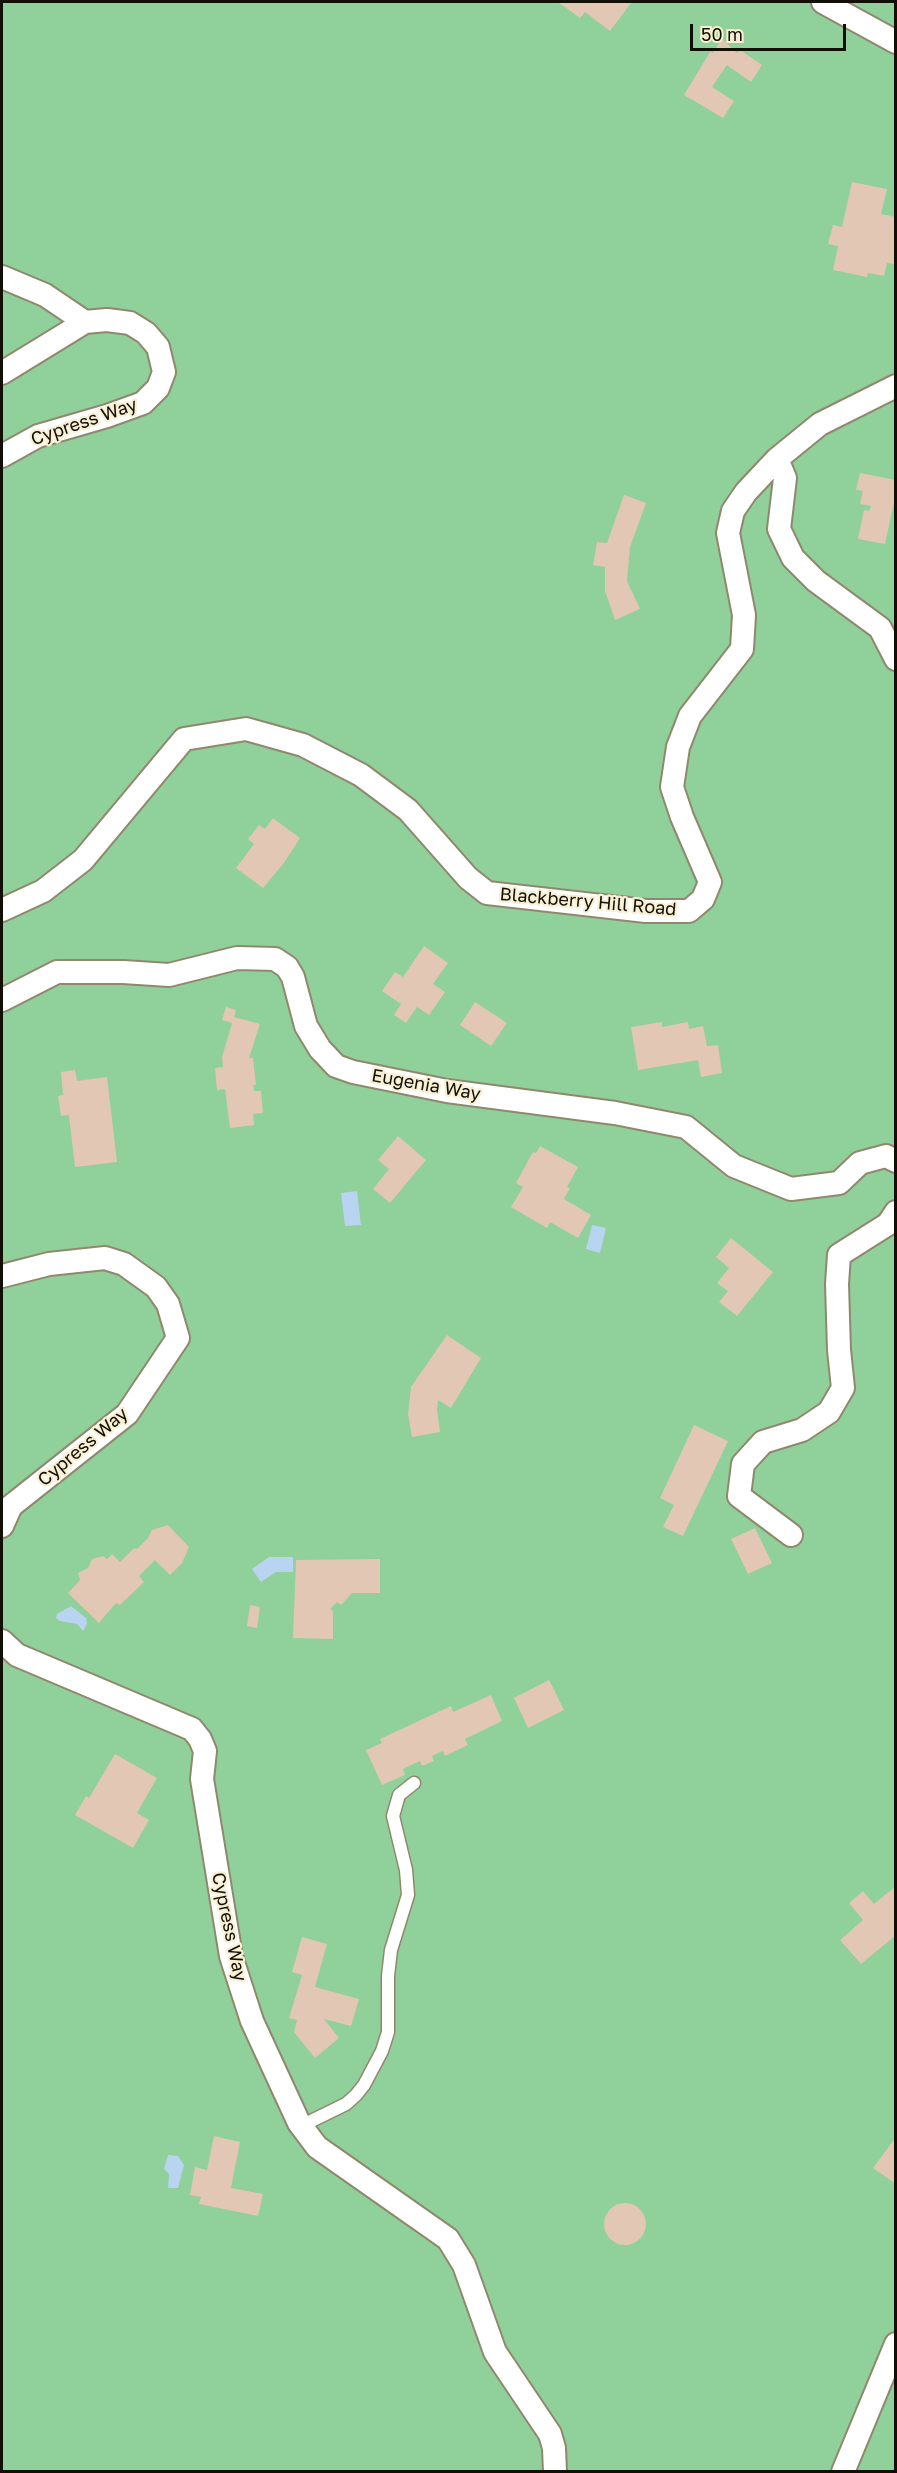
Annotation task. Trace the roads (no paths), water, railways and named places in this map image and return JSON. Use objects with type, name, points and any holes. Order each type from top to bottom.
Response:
[{"type":"street","points":[[824,2],[896,42]]},
{"type":"street","points":[[2,277],[45,295],[85,322]]},
{"type":"street","name":"Cypress Way","points":[[2,373],[85,322],[107,320],[130,323],[146,333],[158,348],[164,372],[158,388],[143,403],[38,436],[2,456]]},
{"type":"street","name":"Blackberry Hill Road","points":[[2,910],[43,891],[82,860],[184,739],[246,729],[303,744],[361,775],[408,810],[468,878],[487,893],[636,910],[689,911],[703,899],[710,882],[682,818],[672,787],[678,747],[690,716],[742,650],[744,615],[728,533],[733,511],[746,492],[777,459],[820,424],[896,386]]},
{"type":"street","points":[[777,459],[785,478],[779,529],[793,558],[816,581],[880,627],[896,658]]},
{"type":"street","name":"Eugenia Way","points":[[2,1000],[57,972],[169,975],[237,958],[275,959],[287,967],[293,977],[306,1026],[320,1049],[336,1066],[353,1072],[447,1091],[615,1113],[686,1127],[734,1166],[791,1189],[839,1183],[860,1163],[886,1156],[896,1161]]},
{"type":"street","points":[[791,1535],[739,1496],[743,1464],[763,1442],[802,1430],[830,1412],[843,1388],[839,1350],[838,1255],[888,1224],[896,1212]]},
{"type":"street","name":"Cypress Way","points":[[2,1276],[49,1264],[105,1258],[124,1264],[156,1287],[168,1304],[178,1338],[127,1414],[11,1506],[2,1526]]},
{"type":"street","name":"Cypress Way","points":[[2,1641],[17,1655],[192,1729],[200,1739],[205,1751],[202,1779],[231,1956],[252,2021],[301,2126],[317,2148],[448,2239],[464,2265],[495,2352],[549,2434],[554,2448],[555,2472]]},
{"type":"street","points":[[843,2472],[896,2344]]},
{"type":"lane","points":[[301,2126],[346,2104],[356,2095],[364,2085],[382,2051],[388,2032],[387,1976],[408,1894],[406,1870],[393,1816],[399,1795],[414,1783]]},
{"type":"water","points":[[357,1191],[361,1225],[345,1226],[341,1193]]},
{"type":"water","points":[[592,1225],[606,1228],[600,1253],[586,1249]]},
{"type":"water","points":[[269,1557],[293,1557],[293,1572],[276,1572],[261,1582],[252,1569]]},
{"type":"water","points":[[71,1606],[86,1618],[87,1624],[83,1631],[77,1624],[56,1618],[57,1614]]},
{"type":"water","points":[[168,2155],[178,2156],[184,2165],[178,2188],[168,2188],[169,2174],[164,2169]]}]
